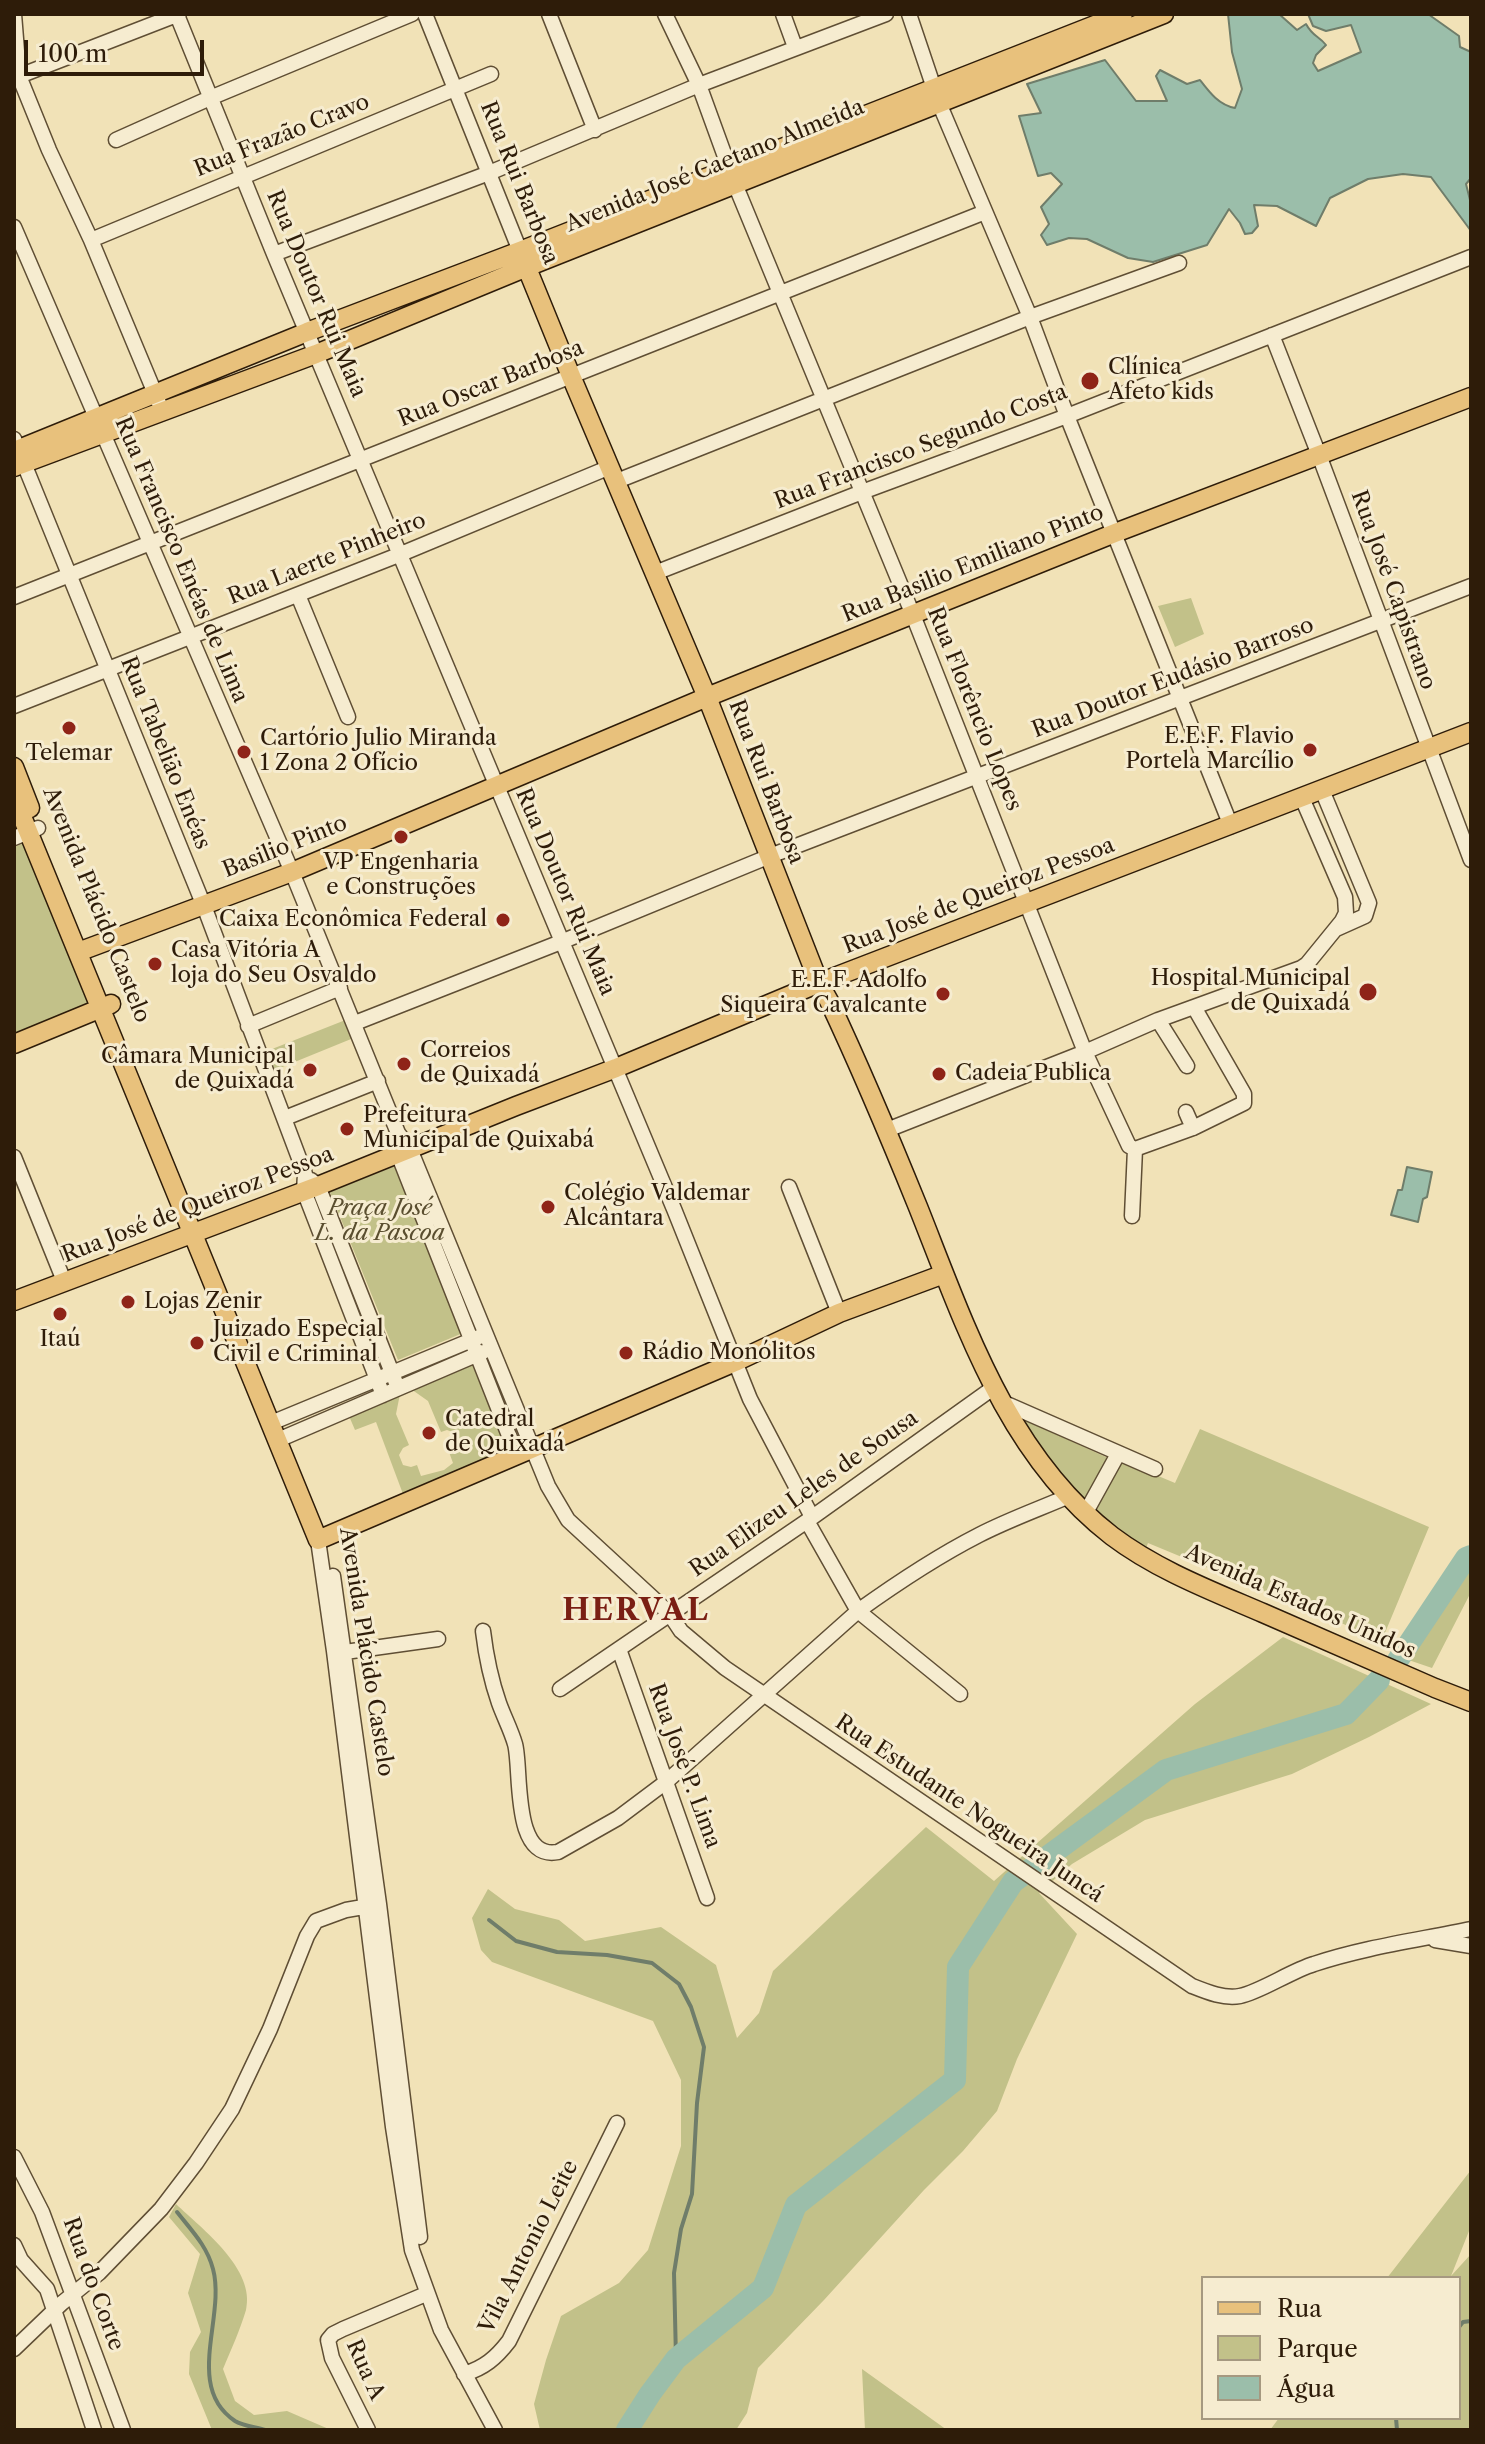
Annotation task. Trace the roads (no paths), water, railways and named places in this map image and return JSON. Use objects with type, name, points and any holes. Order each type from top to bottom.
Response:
[{"type":"main road","name":"Avenida José Caetano Almeida","points":[[17,454],[159,403],[316,354],[524,259],[1133,17],[1164,14]]},
{"type":"main road","name":"Avenida José Caetano Almeida","points":[[159,403],[307,332],[524,259]]},
{"type":"main road","name":"Rua Rui Barbosa","points":[[524,259],[707,697],[819,983],[887,1130],[993,1388],[1037,1459],[1069,1496],[1113,1536]]},
{"type":"main road","name":"Rua Basilio Emiliano Pinto","points":[[497,786],[707,697],[1115,533],[1471,397]]},
{"type":"main road","name":"Rua José de Queiroz Pessoa","points":[[14,1301],[198,1232],[309,1184],[404,1151],[616,1068],[819,983],[1471,732]]},
{"type":"main road","name":"Avenida Plácido Castelo","points":[[14,767],[27,833]]},
{"type":"main road","name":"Basilio Pinto","points":[[84,951],[292,872],[497,786]]},
{"type":"main road","name":"Avenida Plácido Castelo","points":[[14,797],[27,833],[84,951],[323,1538]]},
{"type":"main road","points":[[14,1044],[106,1006]]},
{"type":"main road","points":[[323,1538],[735,1362],[839,1313],[944,1274]]},
{"type":"main road","name":"Avenida Estados Unidos","points":[[1113,1536],[1195,1583],[1471,1702]]},
{"type":"street","points":[[14,14],[16,77],[91,240],[159,403]]},
{"type":"street","points":[[16,77],[154,18],[178,14]]},
{"type":"street","name":"Rua Doutor Rui Maia","points":[[178,14],[274,254],[763,1426],[858,1611],[960,1694]]},
{"type":"street","points":[[116,140],[412,14]]},
{"type":"street","name":"Rua Rui Barbosa","points":[[425,14],[524,259]]},
{"type":"street","points":[[549,14],[595,130]]},
{"type":"street","name":"Rua Florêncio Lopes","points":[[665,14],[699,85],[732,176],[913,615],[1085,1052],[1129,1146],[1135,1149]]},
{"type":"street","points":[[783,14],[795,47]]},
{"type":"street","points":[[274,254],[489,173],[699,85],[886,14]]},
{"type":"street","points":[[909,14],[937,96],[1030,317],[1231,826]]},
{"type":"street","name":"Rua Frazão Cravo","points":[[91,240],[491,74]]},
{"type":"street","name":"Rua Oscar Barbosa","points":[[14,597],[985,212]]},
{"type":"street","name":"Rua Francisco Enéas de Lima","points":[[14,227],[292,872],[404,1151]]},
{"type":"street","name":"Rua Francisco Segundo Costa","points":[[655,573],[1471,257]]},
{"type":"street","name":"Rua Laerte Pinheiro","points":[[14,706],[401,554],[1179,263]]},
{"type":"street","name":"Rua José Capistrano","points":[[1272,335],[1471,860]]},
{"type":"street","name":"Rua Tabelião Enéas","points":[[17,454],[71,576],[204,906],[309,1184]]},
{"type":"street","name":"Rua Doutor Eudásio Barroso","points":[[355,1023],[770,856],[1471,586]]},
{"type":"street","points":[[298,595],[348,717]]},
{"type":"street","points":[[1322,790],[1369,903],[1365,916],[1360,920],[1335,929]]},
{"type":"street","points":[[887,1130],[1158,1020],[1307,964],[1346,913],[1345,897],[1302,798]]},
{"type":"street","points":[[248,1026],[340,988]]},
{"type":"street","points":[[1132,1216],[1135,1149],[1242,1106],[1246,1099],[1194,1007]]},
{"type":"street","points":[[1158,1020],[1187,1066]]},
{"type":"street","points":[[285,1118],[378,1081]]},
{"type":"street","points":[[1186,1112],[1193,1128]]},
{"type":"street","points":[[404,1151],[487,1333],[526,1453]]},
{"type":"street","points":[[404,1151],[471,1341],[526,1453]]},
{"type":"street","points":[[14,1157],[64,1281]]},
{"type":"street","points":[[309,1184],[398,1388]]},
{"type":"street","points":[[309,1184],[383,1395]]},
{"type":"street","points":[[789,1187],[839,1313]]},
{"type":"street","points":[[280,1429],[376,1378],[487,1333]]},
{"type":"street","points":[[280,1429],[383,1395],[493,1348]]},
{"type":"street","name":"Rua Elizeu Leles de Sousa","points":[[560,1689],[810,1519],[993,1388]]},
{"type":"street","points":[[1002,1405],[1009,1405],[1155,1469]]},
{"type":"street","name":"Rua Estudante Nogueira Juncá","points":[[526,1453],[568,1520],[669,1613],[681,1631],[725,1668],[1179,1977],[1208,1993],[1243,1996],[1310,1965],[1346,1954],[1471,1929]]},
{"type":"street","points":[[1086,1512],[1118,1454]]},
{"type":"street","points":[[483,1631],[492,1681],[517,1750],[521,1814],[535,1844],[551,1853],[566,1849],[618,1818],[666,1782],[858,1611],[924,1566],[980,1534],[1069,1496]]},
{"type":"street","name":"Avenida Plácido Castelo","points":[[323,1538],[373,1905],[399,2126],[421,2243],[420,2265],[426,2294],[441,2330],[495,2430]]},
{"type":"street","name":"Avenida Plácido Castelo","points":[[336,1622],[345,1652],[352,1748]]},
{"type":"street","points":[[345,1652],[438,1639]]},
{"type":"street","name":"Rua José P. Lima","points":[[619,1649],[707,1898]]},
{"type":"street","points":[[14,2349],[99,2273],[161,2209],[221,2128],[270,2029],[307,1936],[316,1921],[373,1905]]},
{"type":"street","points":[[1427,1938],[1471,1946]]},
{"type":"street","name":"Vila Antonio Leite","points":[[464,2374],[481,2369],[509,2341],[617,2123]]},
{"type":"street","name":"Rua do Corte","points":[[14,2157],[42,2212],[123,2430]]},
{"type":"street","points":[[14,2245],[21,2260],[47,2289],[94,2430]]},
{"type":"street","name":"Rua A","points":[[368,2430],[332,2358],[328,2340],[343,2329],[426,2294]]},
{"type":"water","points":[[1228,14],[1279,14],[1297,30],[1306,24],[1326,45],[1313,63],[1318,71],[1361,52],[1351,25],[1326,31],[1313,26],[1308,14],[1428,14],[1459,36],[1460,47],[1471,52],[1471,178],[1466,184],[1471,204],[1471,231],[1431,177],[1403,174],[1368,179],[1330,198],[1316,226],[1277,206],[1254,205],[1258,226],[1252,233],[1245,234],[1229,209],[1207,245],[1153,262],[1128,258],[1087,239],[1069,238],[1047,245],[1041,235],[1049,224],[1041,207],[1062,184],[1051,173],[1038,176],[1019,116],[1041,113],[1027,84],[1105,60],[1136,101],[1167,101],[1156,76],[1160,70],[1187,84],[1200,80],[1211,94],[1235,108],[1242,89],[1232,52]]},
{"type":"water","points":[[1407,1167],[1432,1172],[1418,1222],[1391,1215],[1398,1190],[1402,1190]]},
{"type":"waterway","points":[[1398,1660],[1466,1558],[1471,1556]]},
{"type":"waterway","points":[[627,2430],[676,2359],[763,2288],[796,2205],[955,2080],[958,1967],[1013,1882],[1166,1770],[1346,1714],[1379,1680]]},
{"type":"waterway","points":[[489,1920],[516,1941],[557,1952],[607,1955],[652,1963],[679,1984],[691,2007],[704,2047],[697,2103],[692,2194],[681,2229],[674,2273],[676,2359]]},
{"type":"waterway","points":[[177,2212],[203,2246],[213,2269],[216,2288],[209,2371],[212,2390],[220,2407],[235,2421],[265,2430]]},
{"type":"waterway","points":[[1461,2324],[1471,2321]]},
{"type":"waterway","points":[[1396,2420],[1397,2430]]},
{"type":"place","name":"Clínica Afeto kids","points":[[1090,381]]},
{"type":"place","name":"Telemar","points":[[69,728]]},
{"type":"place","name":"E.E.F. Flavio Portela Marcílio","points":[[1310,750]]},
{"type":"place","name":"Cartório Julio Miranda 1 Zona 2 Ofício","points":[[244,752]]},
{"type":"place","name":"VP Engenharia e Construções","points":[[401,837]]},
{"type":"place","name":"Caixa Econômica Federal","points":[[503,920]]},
{"type":"place","name":"Casa Vitória A loja do Seu Osvaldo","points":[[155,964]]},
{"type":"place","name":"Hospital Municipal de Quixadá","points":[[1368,992]]},
{"type":"place","name":"E.E.F. Adolfo Siqueira Cavalcante","points":[[943,994]]},
{"type":"place","name":"Correios de Quixadá","points":[[404,1064]]},
{"type":"place","name":"Câmara Municipal de Quixadá","points":[[310,1070]]},
{"type":"place","name":"Cadeia Publica","points":[[939,1074]]},
{"type":"place","name":"Prefeitura Municipal de Quixabá","points":[[347,1129]]},
{"type":"place","name":"Colégio Valdemar Alcântara","points":[[548,1207]]},
{"type":"place","name":"Lojas Zenir","points":[[128,1302]]},
{"type":"place","name":"Itaú","points":[[60,1314]]},
{"type":"place","name":"Juizado Especial Civil e Criminal","points":[[197,1343]]},
{"type":"place","name":"Rádio Monólitos","points":[[626,1353]]},
{"type":"place","name":"Catedral de Quixadá","points":[[429,1433]]},
{"type":"district","name":"HERVAL","points":[[636,1611]]},
{"type":"park label","name":"Praça José L. da Pascoa","points":[[380,1222]]}]
